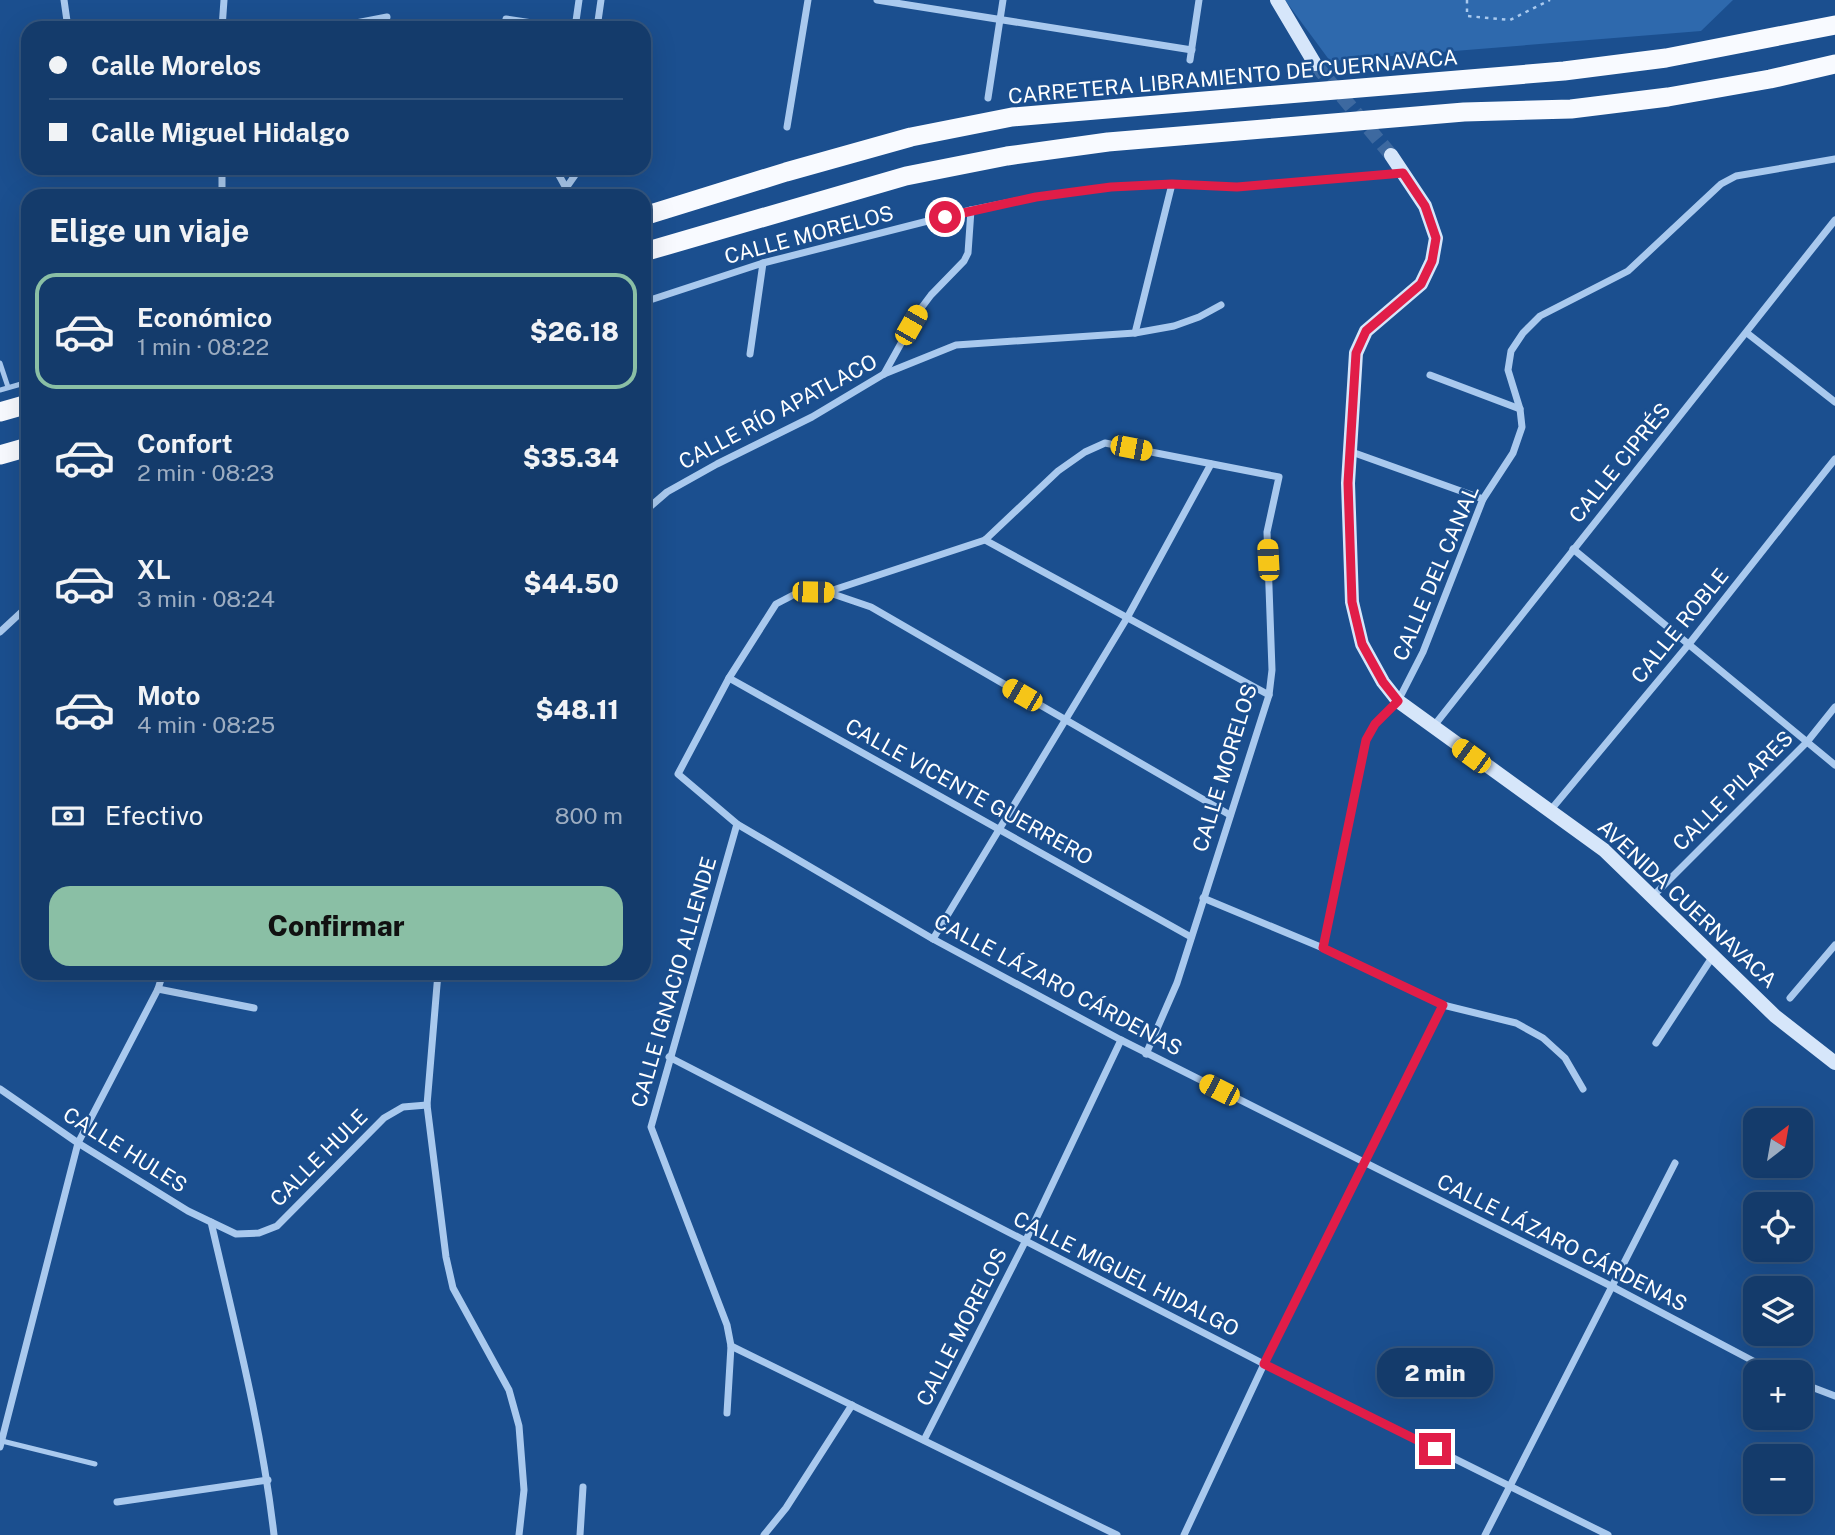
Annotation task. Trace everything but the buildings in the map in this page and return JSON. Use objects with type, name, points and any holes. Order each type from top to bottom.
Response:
[{"type":"highway","name":"CARRETERA LIBRAMIENTO DE CUERNAVACA","points":[[651,214],[911,137],[1012,117],[1564,71],[1665,58],[1835,25]]},
{"type":"highway","points":[[651,250],[906,176],[1007,156],[1108,142],[1464,112],[1570,109],[1668,97],[1770,79],[1835,64]]},
{"type":"highway","points":[[0,412],[21,406]]},
{"type":"highway","points":[[0,455],[21,449]]},
{"type":"main road","points":[[1277,0],[1315,64]]},
{"type":"main road","name":"AVENIDA CUERNAVACA","points":[[1391,155],[1425,206],[1436,238],[1432,261],[1421,284],[1366,331],[1356,353],[1348,483],[1352,602],[1362,644],[1383,682],[1398,701],[1604,850],[1775,1016],[1835,1063]]},
{"type":"street","points":[[64,0],[67,21]]},
{"type":"street","points":[[222,21],[224,0]]},
{"type":"street","points":[[576,21],[579,0]]},
{"type":"street","points":[[598,21],[601,0]]},
{"type":"street","points":[[787,127],[808,0]]},
{"type":"street","points":[[877,0],[1192,50]]},
{"type":"street","points":[[988,98],[1003,0]]},
{"type":"street","points":[[1191,60],[1199,0]]},
{"type":"street","points":[[366,21],[387,17]]},
{"type":"street","points":[[506,19],[519,21]]},
{"type":"street","name":"CALLE DEL CANAL","points":[[1323,948],[1366,740],[1375,724],[1398,701],[1423,652],[1483,499],[1513,453],[1522,427],[1520,409],[1508,370],[1511,351],[1523,333],[1540,316],[1628,271],[1721,184],[1736,176],[1835,159]]},
{"type":"street","name":"CALLE MORELOS","points":[[651,300],[763,263],[971,210],[1036,197],[1111,187],[1172,184],[1237,187],[1403,173]]},
{"type":"street","points":[[1135,333],[1172,184]]},
{"type":"street","points":[[884,374],[919,311],[964,261],[968,253],[971,210]]},
{"type":"street","name":"CALLE CIPRÉS","points":[[1433,728],[1835,220]]},
{"type":"street","points":[[750,354],[763,263]]},
{"type":"street","name":"CALLE RÍO APATLACO","points":[[651,506],[667,492],[812,417],[884,374],[956,345],[1135,333],[1174,326],[1221,305]]},
{"type":"street","points":[[1747,333],[1835,402]]},
{"type":"street","points":[[1430,375],[1520,409]]},
{"type":"street","name":"CALLE MORELOS","points":[[827,592],[985,540],[1058,471],[1105,443],[1279,477],[1266,532],[1272,670],[1269,695],[1177,983],[1146,1054]]},
{"type":"street","points":[[1349,452],[1483,499]]},
{"type":"street","name":"CALLE ROBLE","points":[[1549,812],[1689,644],[1835,459]]},
{"type":"street","points":[[933,939],[1127,618],[1211,464]]},
{"type":"street","points":[[985,540],[1269,695]]},
{"type":"street","points":[[1573,549],[1835,765]]},
{"type":"street","points":[[729,678],[776,604],[799,592],[827,592],[870,607],[1230,815]]},
{"type":"street","points":[[0,632],[21,612]]},
{"type":"street","name":"CALLE LÁZARO CÁRDENAS","points":[[729,678],[678,774],[737,824],[933,939],[1121,1041],[1611,1286],[1751,1360]]},
{"type":"street","name":"CALLE VICENTE GUERRERO","points":[[729,678],[1191,937]]},
{"type":"street","name":"CALLE PILARES","points":[[1653,896],[1807,742],[1835,707]]},
{"type":"street","name":"CALLE IGNACIO ALLENDE","points":[[727,1413],[731,1346],[727,1325],[651,1127],[737,824]]},
{"type":"street","points":[[1203,898],[1323,948],[1443,1005],[1516,1023],[1543,1038],[1566,1058],[1583,1089]]},
{"type":"street","points":[[1790,998],[1835,945]]},
{"type":"street","points":[[1656,1043],[1714,954]]},
{"type":"street","points":[[1,1444],[3,1424],[78,1143],[161,980]]},
{"type":"street","points":[[437,980],[427,1105],[446,1258],[453,1288],[509,1390],[519,1426],[524,1490],[519,1535]]},
{"type":"street","points":[[158,989],[254,1008]]},
{"type":"street","points":[[1184,1535],[1264,1364],[1443,1005]]},
{"type":"street","name":"CALLE MORELOS","points":[[924,1440],[1025,1242],[1121,1041]]},
{"type":"street","name":"CALLE MIGUEL HIDALGO","points":[[669,1057],[1264,1364],[1608,1535]]},
{"type":"street","name":"CALLE HULES","points":[[0,1089],[78,1143],[188,1211],[236,1234]]},
{"type":"street","name":"CALLE HULE","points":[[236,1234],[259,1233],[277,1226],[384,1118],[403,1107],[427,1105]]},
{"type":"street","points":[[1485,1535],[1675,1163]]},
{"type":"street","points":[[211,1222],[268,1480],[274,1535]]},
{"type":"street","points":[[731,1346],[1117,1535]]},
{"type":"street","points":[[1813,1388],[1835,1396]]},
{"type":"street","points":[[764,1535],[786,1508],[852,1405]]},
{"type":"street","points":[[117,1502],[268,1480]]},
{"type":"street","points":[[580,1535],[583,1487]]},
{"type":"lane","points":[[0,363],[8,387]]},
{"type":"lane","points":[[0,390],[21,384]]},
{"type":"lane","points":[[1,1444],[95,1464]]},
{"type":"path","points":[[1467,0],[1467,16],[1510,20],[1550,0]]},
{"type":"shaded area","points":[[1285,0],[1733,0],[1701,31],[1330,61]]},
{"type":"tunnel","points":[[1315,64],[1391,155]]},
{"type":"route","points":[[945,217],[1036,197],[1111,187],[1172,184],[1237,187],[1403,173],[1425,206],[1436,238],[1432,261],[1421,284],[1366,331],[1356,353],[1348,483],[1352,602],[1362,644],[1383,682],[1398,701],[1375,724],[1366,740],[1323,948],[1443,1005],[1264,1364],[1435,1449]]}]
